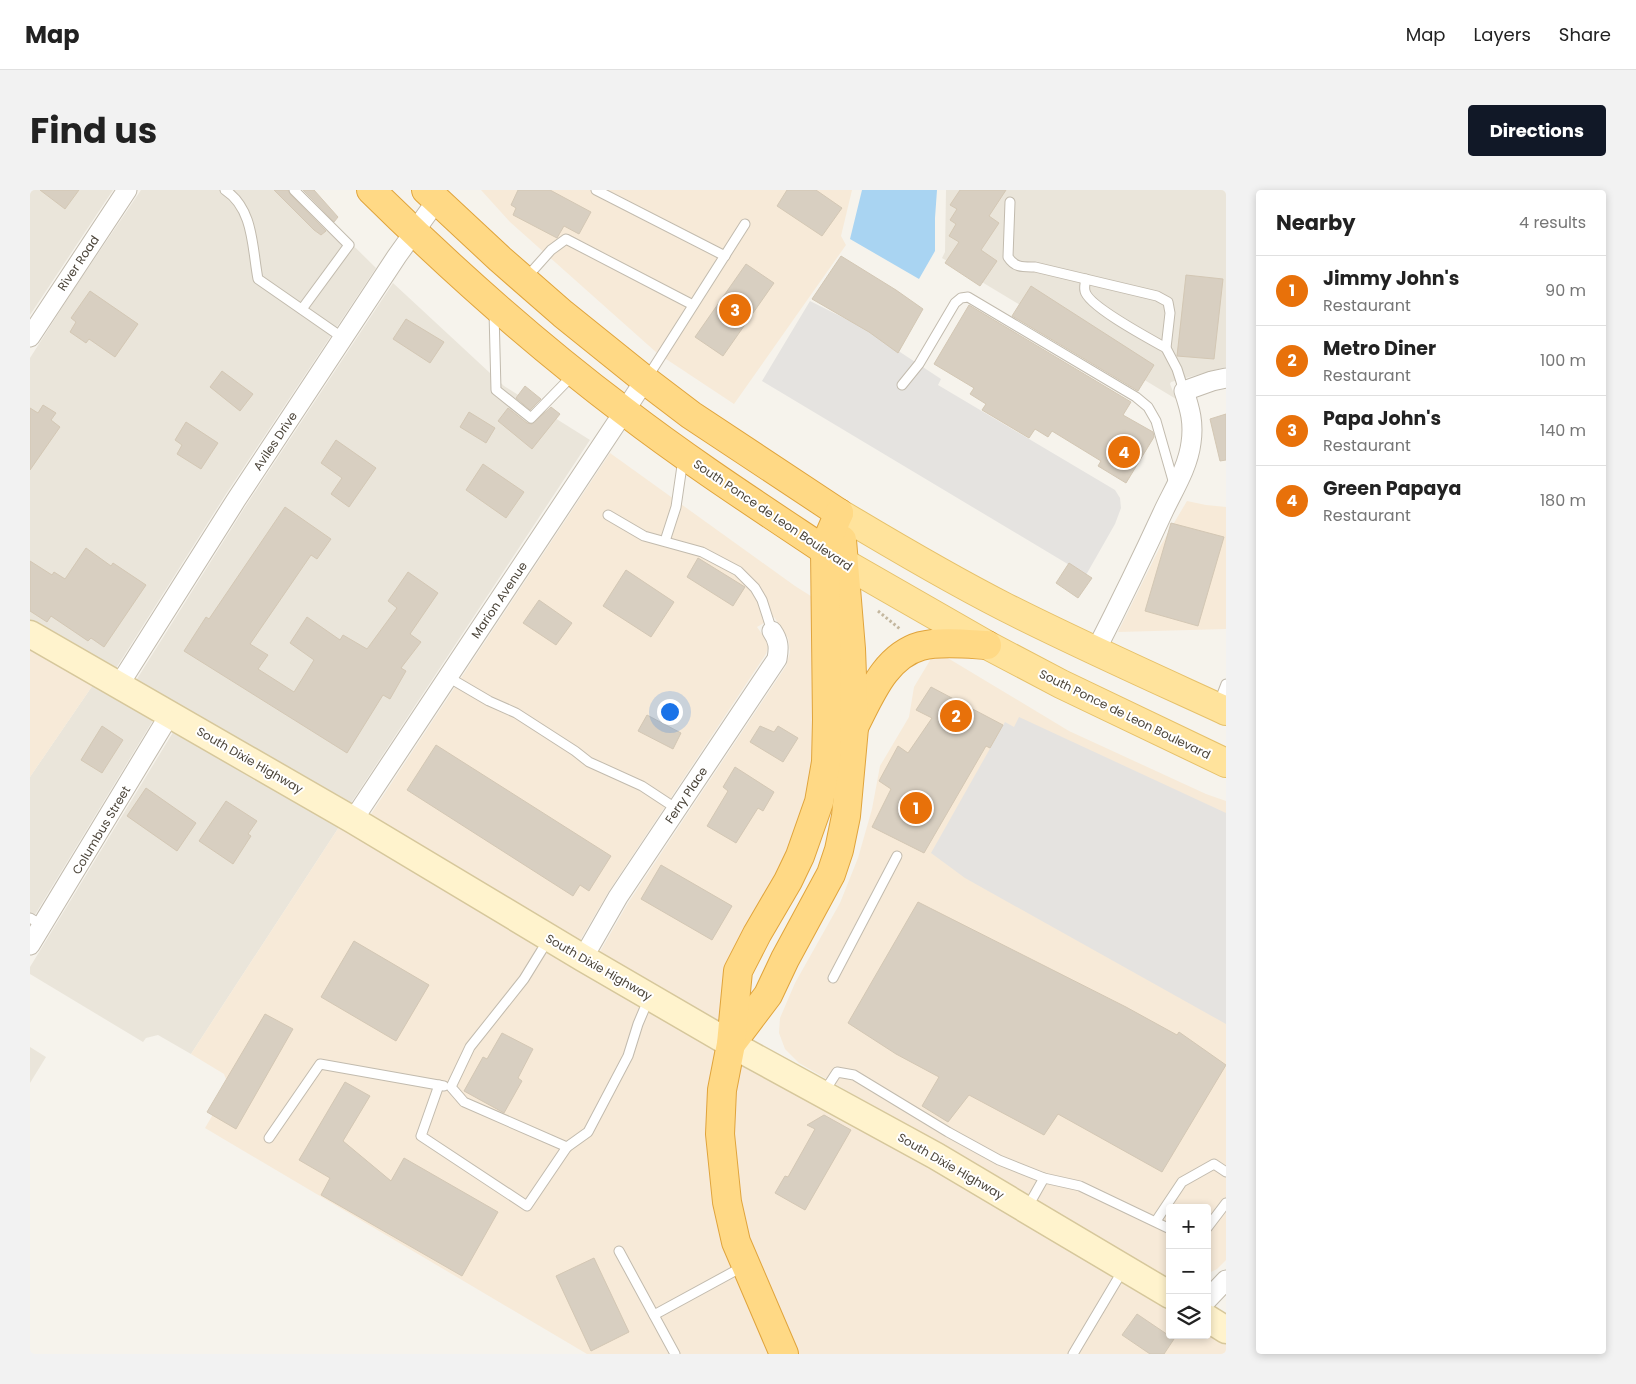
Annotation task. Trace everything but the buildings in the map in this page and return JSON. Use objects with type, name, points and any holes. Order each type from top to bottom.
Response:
[{"type":"highway","name":"South Ponce de Leon Boulevard","points":[[371,190],[494,305],[575,373],[683,454],[834,557]]},
{"type":"highway","points":[[432,194],[524,280],[645,380],[691,414],[839,513],[829,536],[851,649],[854,728],[846,816],[839,850],[831,874],[768,995],[731,1044]]},
{"type":"highway","points":[[784,1354],[736,1242],[727,1202],[720,1134],[722,1090],[731,1044],[738,970],[788,881],[811,828],[819,802],[826,762],[834,557]]},
{"type":"highway","points":[[854,728],[872,691],[888,667],[907,652],[923,645],[987,645]]},
{"type":"main road","points":[[839,513],[924,564],[1095,652],[1223,701]]},
{"type":"main road","name":"South Ponce de Leon Boulevard","points":[[834,557],[987,645],[1087,697],[1226,763]]},
{"type":"main road","name":"South Dixie Highway","points":[[30,634],[120,684],[353,820],[549,938],[731,1044],[936,1156],[1168,1294]]},
{"type":"main road","points":[[1211,1321],[1226,1330]]},
{"type":"street","name":"River Road","points":[[30,337],[127,190]]},
{"type":"street","name":"Aviles Drive","points":[[120,684],[236,500],[414,232],[432,194]]},
{"type":"street","points":[[1095,652],[1186,464],[1191,445],[1192,430],[1191,413],[1184,390],[1226,378]]},
{"type":"street","name":"Marion Avenue","points":[[353,820],[645,380]]},
{"type":"street","name":"Ferry Place","points":[[583,958],[618,897],[777,659],[779,649],[777,638],[772,631]]},
{"type":"street","name":"Columbus Street","points":[[30,945],[36,922],[170,714]]},
{"type":"street","points":[[1211,1296],[1226,1280]]},
{"type":"lane","points":[[225,190],[243,208],[250,226],[258,279],[343,338]]},
{"type":"lane","points":[[294,190],[348,245],[302,309]]},
{"type":"lane","points":[[596,190],[725,256]]},
{"type":"lane","points":[[1010,202],[1008,256],[1012,264],[1020,267],[1035,267],[1157,296],[1168,302],[1170,313],[1166,348]]},
{"type":"lane","points":[[645,380],[745,224]]},
{"type":"lane","points":[[524,280],[551,250],[566,239],[694,305]]},
{"type":"lane","points":[[1086,279],[1084,290],[1099,308],[1166,348],[1177,369],[1184,390]]},
{"type":"lane","points":[[902,385],[919,364],[955,303],[961,298],[968,297],[1136,397],[1148,407],[1156,421],[1175,487]]},
{"type":"lane","points":[[494,305],[496,390],[532,418],[575,373]]},
{"type":"lane","points":[[665,541],[676,507],[683,454]]},
{"type":"lane","points":[[608,515],[644,536],[702,552],[738,572],[755,588],[762,600],[772,631]]},
{"type":"lane","points":[[448,677],[489,702],[516,713],[589,762],[642,786],[677,809]]},
{"type":"lane","points":[[833,978],[896,856]]},
{"type":"lane","points":[[451,1087],[470,1047],[524,979],[549,938]]},
{"type":"lane","points":[[439,1085],[421,1136],[527,1206],[567,1147],[588,1132],[628,1056],[638,1024],[650,997]]},
{"type":"lane","points":[[269,1138],[320,1064],[451,1087],[464,1102],[567,1147]]},
{"type":"lane","points":[[823,1094],[837,1072],[854,1074],[948,1132],[999,1160],[1044,1178],[1080,1186],[1166,1226]]},
{"type":"lane","points":[[1156,1221],[1182,1182],[1214,1164],[1226,1172]]},
{"type":"lane","points":[[1027,1209],[1044,1178]]},
{"type":"lane","points":[[1211,1223],[1226,1203]]},
{"type":"lane","points":[[619,1251],[676,1354]]},
{"type":"lane","points":[[654,1315],[745,1265]]},
{"type":"lane","points":[[1073,1354],[1124,1267]]},
{"type":"path","points":[[873,607],[901,630]]},
{"type":"shaded area","points":[[30,190],[113,190],[30,315]]},
{"type":"shaded area","points":[[141,190],[297,190],[376,268],[226,494],[115,670],[30,622],[30,358]]},
{"type":"shaded area","points":[[481,190],[852,190],[841,236],[846,245],[734,404],[657,353],[510,222]]},
{"type":"shaded area","points":[[946,190],[1226,190],[1226,367],[1171,382],[1170,384],[1176,399],[942,258],[945,252]]},
{"type":"shaded area","points":[[393,283],[504,386],[590,440],[349,806],[135,682],[245,507]]},
{"type":"shaded area","points":[[810,301],[862,327],[941,379],[938,385],[1115,490],[1120,498],[1121,508],[1115,524],[1086,575],[762,381]]},
{"type":"shaded area","points":[[610,453],[814,598],[815,759],[808,798],[722,1027],[598,955],[628,903],[786,666],[790,652],[788,638],[774,617],[757,627],[767,641],[766,654],[609,891],[578,944],[369,817]]},
{"type":"shaded area","points":[[1187,501],[1226,507],[1226,629],[1118,632],[1161,545]]},
{"type":"shaded area","points":[[30,645],[95,682],[30,777]]},
{"type":"shaded area","points":[[932,657],[946,657],[1069,731],[1206,794],[1226,801],[1226,1260],[1217,1269],[1211,1272],[1211,1204],[1166,1204],[1166,1280],[958,1155],[799,1063],[785,1049],[779,1033],[780,1018],[795,983],[840,903],[858,858],[872,809],[880,766],[909,717],[914,687]]},
{"type":"shaded area","points":[[95,682],[155,717],[30,923],[30,777]]},
{"type":"shaded area","points":[[1019,717],[1226,813],[1226,1024],[965,878],[931,853],[1005,722],[1014,727]]},
{"type":"shaded area","points":[[175,729],[341,824],[191,1054],[158,1035],[146,1038],[143,1042],[30,974],[30,967]]},
{"type":"shaded area","points":[[341,824],[719,1048],[711,1088],[773,1354],[587,1354],[205,1128],[229,1087],[224,1074],[191,1054]]},
{"type":"shaded area","points":[[30,1047],[46,1057],[30,1083]]},
{"type":"shaded area","points":[[739,1060],[931,1165],[1166,1305],[1166,1339],[1211,1339],[1211,1332],[1226,1341],[1226,1354],[795,1354],[746,1240],[731,1134]]},
{"type":"water","points":[[862,190],[937,190],[935,251],[919,279],[850,239]]},
{"type":"place","name":"Papa John's","points":[[735,310]]},
{"type":"place","name":"Green Papaya","points":[[1124,452]]},
{"type":"place","name":"Metro Diner","points":[[956,716]]},
{"type":"place","name":"Jimmy John's","points":[[916,808]]}]
